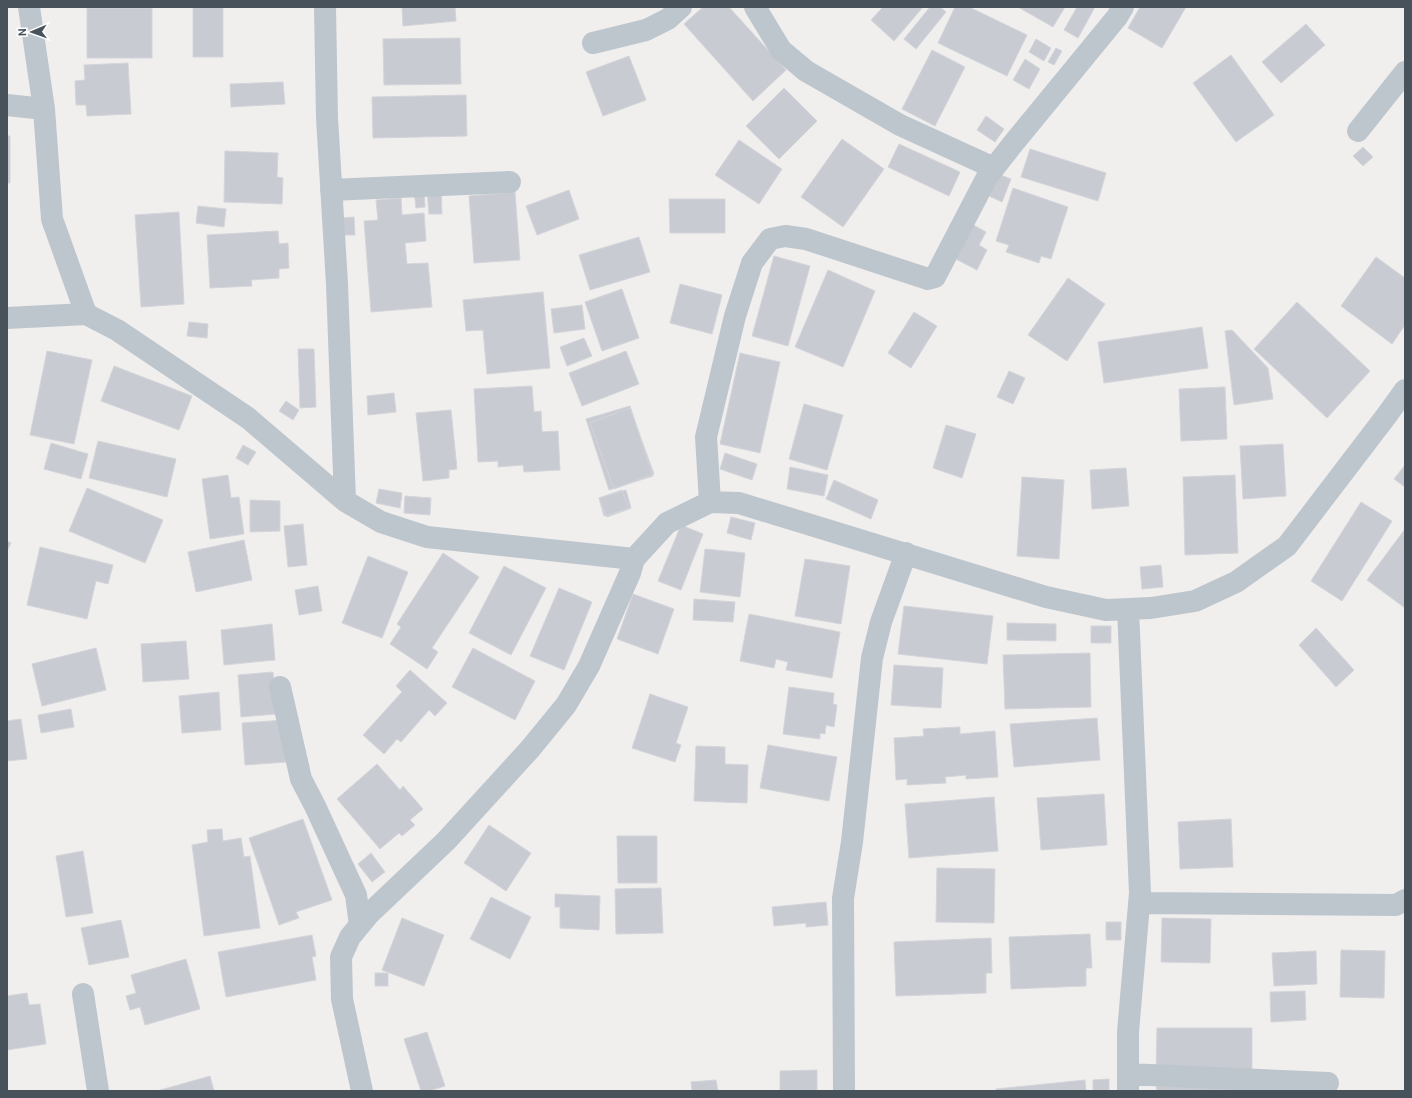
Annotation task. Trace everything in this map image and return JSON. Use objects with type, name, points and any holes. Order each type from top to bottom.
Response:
[{"type":"street","points":[[29,7],[44,109],[52,219],[86,314]]},
{"type":"street","points":[[325,7],[327,118],[337,284],[345,500]]},
{"type":"street","points":[[593,42],[646,30],[668,19],[681,7]]},
{"type":"street","points":[[755,7],[782,50],[806,71],[900,125],[994,168]]},
{"type":"street","points":[[710,502],[706,437],[737,308],[752,263],[770,239],[784,236],[806,239],[928,279],[935,277],[987,177],[1124,7]]},
{"type":"street","points":[[1358,131],[1405,72]]},
{"type":"street","points":[[7,105],[44,109]]},
{"type":"street","points":[[331,190],[510,182]]},
{"type":"street","points":[[7,318],[86,314],[117,330],[248,418],[345,500],[381,522],[427,537],[634,559]]},
{"type":"street","points":[[362,1091],[342,999],[341,957],[350,937],[369,914],[446,841],[530,749],[566,705],[590,666],[630,573],[634,559],[667,523],[710,502],[739,503],[1046,596],[1106,610],[1151,608],[1195,601],[1236,582],[1287,546],[1387,416],[1405,390]]},
{"type":"street","points":[[844,1091],[843,898],[852,842],[872,658],[881,622],[906,553]]},
{"type":"street","points":[[1128,610],[1140,878],[1128,1032],[1128,1083],[1328,1083]]},
{"type":"street","points":[[280,687],[301,779],[356,895],[360,925]]},
{"type":"street","points":[[1139,903],[1396,906],[1405,900]]},
{"type":"street","points":[[83,994],[98,1091]]},
{"type":"building","points":[[193,7],[223,7],[223,57],[193,57]]},
{"type":"building","points":[[402,7],[455,7],[456,21],[403,26]]},
{"type":"building","points":[[703,7],[729,7],[786,70],[753,101],[684,24]]},
{"type":"building","points":[[883,7],[923,7],[894,41],[871,20]]},
{"type":"building","points":[[930,7],[940,7],[946,12],[916,49],[904,39]]},
{"type":"building","points":[[955,7],[969,7],[1027,35],[1007,76],[938,43]]},
{"type":"building","points":[[1018,7],[1065,7],[1053,27]]},
{"type":"building","points":[[1077,7],[1095,7],[1078,38],[1064,30]]},
{"type":"building","points":[[1140,7],[1186,7],[1162,48],[1128,28]]},
{"type":"building","points":[[87,8],[152,8],[152,58],[87,58]]},
{"type":"building","points":[[1306,24],[1325,45],[1281,83],[1262,62]]},
{"type":"building","points":[[460,38],[461,84],[384,85],[383,39]]},
{"type":"building","points":[[1036,39],[1051,48],[1044,61],[1029,52]]},
{"type":"building","points":[[1056,48],[1062,51],[1054,65],[1048,62]]},
{"type":"building","points":[[932,50],[965,67],[935,126],[902,109]]},
{"type":"building","points":[[1231,55],[1274,115],[1236,142],[1193,83]]},
{"type":"building","points":[[629,56],[646,100],[603,116],[586,72]]},
{"type":"building","points":[[1025,59],[1040,69],[1029,89],[1013,80]]},
{"type":"building","points":[[128,63],[131,114],[87,116],[86,105],[76,105],[75,81],[85,80],[84,65]]},
{"type":"building","points":[[283,82],[285,104],[231,107],[230,84]]},
{"type":"building","points":[[784,88],[817,121],[779,159],[746,126]]},
{"type":"building","points":[[466,95],[467,136],[373,138],[372,97]]},
{"type":"building","points":[[986,116],[1004,129],[995,142],[977,130]]},
{"type":"building","points":[[7,136],[10,136],[10,183],[7,183]]},
{"type":"building","points":[[842,139],[884,169],[843,227],[801,197]]},
{"type":"building","points":[[739,140],[782,169],[759,204],[715,175]]},
{"type":"building","points":[[899,144],[960,172],[949,196],[888,167]]},
{"type":"building","points":[[1363,147],[1373,157],[1363,166],[1353,156]]},
{"type":"building","points":[[1030,149],[1106,173],[1098,201],[1021,177]]},
{"type":"building","points":[[225,151],[278,153],[277,177],[283,178],[282,204],[224,202]]},
{"type":"building","points":[[998,174],[1011,179],[1002,202],[989,196]]},
{"type":"building","points":[[1013,188],[1068,207],[1051,259],[1041,256],[1039,263],[1006,252],[1009,245],[996,241]]},
{"type":"building","points":[[441,189],[442,214],[429,214],[427,190]]},
{"type":"building","points":[[424,190],[425,207],[416,208],[414,191]]},
{"type":"building","points":[[569,190],[579,219],[537,235],[526,206]]},
{"type":"building","points":[[515,192],[520,260],[474,263],[469,196]]},
{"type":"building","points":[[401,198],[402,215],[424,213],[426,241],[405,243],[407,264],[428,263],[432,307],[371,312],[364,221],[378,220],[376,200]]},
{"type":"building","points":[[669,199],[725,199],[725,233],[670,233]]},
{"type":"building","points":[[198,206],[226,209],[224,227],[196,223]]},
{"type":"building","points":[[179,212],[184,304],[141,307],[135,215]]},
{"type":"building","points":[[354,217],[355,235],[343,235],[343,218]]},
{"type":"building","points":[[968,222],[986,232],[979,245],[987,250],[977,270],[950,256]]},
{"type":"building","points":[[278,231],[279,244],[288,243],[289,268],[279,269],[279,278],[251,280],[252,286],[210,288],[207,235]]},
{"type":"building","points":[[639,237],[650,272],[590,290],[579,255]]},
{"type":"building","points":[[774,256],[810,266],[788,346],[752,336]]},
{"type":"building","points":[[1376,257],[1405,278],[1405,325],[1392,344],[1341,306]]},
{"type":"building","points":[[828,270],[875,291],[843,367],[795,347]]},
{"type":"building","points":[[1068,278],[1105,304],[1067,361],[1028,335]]},
{"type":"building","points":[[680,284],[722,295],[712,334],[670,323]]},
{"type":"building","points":[[622,289],[639,338],[602,351],[585,302]]},
{"type":"building","points":[[543,292],[550,368],[487,374],[483,330],[466,331],[463,300]]},
{"type":"building","points":[[1297,302],[1370,371],[1327,418],[1254,349]]},
{"type":"building","points":[[582,305],[585,329],[554,333],[551,309]]},
{"type":"building","points":[[914,312],[937,326],[911,368],[888,353]]},
{"type":"building","points":[[189,322],[208,324],[207,338],[187,336]]},
{"type":"building","points":[[1202,327],[1208,368],[1104,383],[1098,342]]},
{"type":"building","points":[[1232,330],[1268,368],[1273,399],[1234,405],[1225,331]]},
{"type":"building","points":[[584,338],[592,356],[567,366],[560,347]]},
{"type":"building","points":[[298,349],[314,349],[316,407],[300,408]]},
{"type":"building","points":[[47,351],[92,360],[74,444],[30,435]]},
{"type":"building","points":[[626,351],[639,384],[582,406],[569,373]]},
{"type":"building","points":[[740,353],[780,362],[760,453],[720,444]]},
{"type":"building","points":[[114,366],[192,396],[179,430],[101,401]]},
{"type":"building","points":[[1009,371],[1025,378],[1013,404],[997,397]]},
{"type":"building","points":[[532,386],[534,412],[541,411],[542,432],[558,431],[560,470],[524,472],[523,465],[498,467],[498,461],[478,462],[474,389]]},
{"type":"building","points":[[1225,387],[1227,439],[1181,441],[1179,389]]},
{"type":"building","points":[[394,393],[396,412],[368,415],[367,396]]},
{"type":"building","points":[[286,401],[299,410],[293,420],[279,411]]},
{"type":"building","points":[[804,404],[843,415],[827,470],[789,459]]},
{"type":"building","points":[[630,406],[653,476],[609,490],[586,419]]},
{"type":"building","points":[[630,408],[654,474],[614,489],[590,423]]},
{"type":"building","points":[[451,410],[457,469],[449,470],[449,478],[423,481],[416,413]]},
{"type":"building","points":[[946,425],[976,434],[962,478],[933,468]]},
{"type":"building","points":[[98,441],[176,459],[167,497],[89,478]]},
{"type":"building","points":[[51,443],[88,454],[81,479],[44,469]]},
{"type":"building","points":[[1283,444],[1286,496],[1243,499],[1240,446]]},
{"type":"building","points":[[243,445],[256,452],[248,465],[236,458]]},
{"type":"building","points":[[725,453],[757,464],[752,480],[720,469]]},
{"type":"building","points":[[1405,465],[1405,487],[1394,479]]},
{"type":"building","points":[[790,467],[828,475],[824,496],[787,489]]},
{"type":"building","points":[[1126,468],[1129,506],[1092,509],[1090,470]]},
{"type":"building","points":[[228,475],[231,498],[239,497],[244,534],[210,539],[202,479]]},
{"type":"building","points":[[1235,475],[1238,553],[1185,555],[1183,477]]},
{"type":"building","points":[[1022,477],[1064,480],[1059,559],[1017,556]]},
{"type":"building","points":[[834,480],[878,500],[871,519],[826,499]]},
{"type":"building","points":[[87,488],[163,520],[145,563],[69,531]]},
{"type":"building","points":[[379,489],[402,493],[400,508],[376,503]]},
{"type":"building","points":[[622,490],[629,509],[607,517],[599,498]]},
{"type":"building","points":[[626,490],[631,508],[604,516],[599,498]]},
{"type":"building","points":[[405,496],[431,498],[430,515],[404,513]]},
{"type":"building","points":[[250,500],[280,501],[280,531],[250,532]]},
{"type":"building","points":[[1361,502],[1392,521],[1342,601],[1311,581]]},
{"type":"building","points":[[731,517],[755,523],[751,540],[727,533]]},
{"type":"building","points":[[303,524],[307,565],[288,567],[284,526]]},
{"type":"building","points":[[681,525],[703,534],[681,590],[658,581]]},
{"type":"building","points":[[1405,529],[1405,608],[1367,580]]},
{"type":"building","points":[[244,540],[252,580],[196,592],[188,552]]},
{"type":"building","points":[[7,541],[11,543],[7,551]]},
{"type":"building","points":[[40,547],[113,565],[108,584],[96,581],[87,619],[27,605]]},
{"type":"building","points":[[705,549],[745,553],[740,597],[700,592]]},
{"type":"building","points":[[443,553],[479,577],[432,648],[438,652],[427,669],[390,644],[401,627],[397,624]]},
{"type":"building","points":[[368,556],[408,572],[382,638],[342,623]]},
{"type":"building","points":[[805,559],[850,566],[841,624],[795,616]]},
{"type":"building","points":[[1161,565],[1163,587],[1142,589],[1140,567]]},
{"type":"building","points":[[504,566],[546,588],[511,655],[469,633]]},
{"type":"building","points":[[318,586],[322,611],[299,615],[295,590]]},
{"type":"building","points":[[559,588],[592,602],[564,670],[530,656]]},
{"type":"building","points":[[633,594],[674,609],[658,654],[617,639]]},
{"type":"building","points":[[694,599],[735,602],[733,622],[693,620]]},
{"type":"building","points":[[904,606],[993,616],[987,664],[898,654]]},
{"type":"building","points":[[749,614],[840,632],[832,678],[786,670],[788,662],[776,659],[774,668],[740,661]]},
{"type":"building","points":[[1007,623],[1056,624],[1056,641],[1007,640]]},
{"type":"building","points":[[272,624],[275,660],[224,665],[221,630]]},
{"type":"building","points":[[1091,626],[1111,626],[1111,643],[1091,643]]},
{"type":"building","points":[[1316,628],[1354,670],[1336,687],[1299,645]]},
{"type":"building","points":[[186,641],[189,679],[143,682],[141,644]]},
{"type":"building","points":[[96,648],[106,690],[42,706],[32,664]]},
{"type":"building","points":[[473,648],[535,681],[515,720],[452,687]]},
{"type":"building","points":[[1090,653],[1091,707],[1005,709],[1003,655]]},
{"type":"building","points":[[894,665],[943,668],[941,708],[891,705]]},
{"type":"building","points":[[410,670],[447,703],[435,716],[429,710],[401,742],[397,739],[384,754],[363,735],[402,692],[396,686]]},
{"type":"building","points":[[273,672],[276,714],[241,717],[238,675]]},
{"type":"building","points":[[789,687],[834,693],[833,704],[837,705],[834,727],[826,725],[825,734],[820,733],[820,739],[783,734]]},
{"type":"building","points":[[219,692],[221,730],[182,733],[179,696]]},
{"type":"building","points":[[650,694],[688,707],[676,743],[681,745],[675,762],[632,748]]},
{"type":"building","points":[[71,709],[74,727],[41,733],[38,715]]},
{"type":"building","points":[[1097,718],[1100,760],[1014,767],[1010,724]]},
{"type":"building","points":[[21,719],[27,759],[7,761],[7,721]]},
{"type":"building","points":[[284,720],[287,762],[245,765],[242,723]]},
{"type":"building","points":[[960,727],[960,734],[995,731],[998,777],[966,779],[966,775],[945,777],[946,783],[907,785],[907,779],[896,780],[894,738],[924,736],[923,729]]},
{"type":"building","points":[[768,745],[837,757],[829,801],[760,788]]},
{"type":"building","points":[[696,746],[725,747],[725,764],[748,765],[747,803],[694,801]]},
{"type":"building","points":[[377,764],[400,790],[403,786],[423,809],[410,820],[415,825],[402,836],[399,833],[380,849],[337,799]]},
{"type":"building","points":[[1104,794],[1107,845],[1041,850],[1037,798]]},
{"type":"building","points":[[994,797],[998,851],[909,858],[905,804]]},
{"type":"building","points":[[303,819],[332,900],[296,912],[299,918],[279,925],[249,838]]},
{"type":"building","points":[[1231,819],[1233,867],[1180,869],[1178,822]]},
{"type":"building","points":[[489,825],[531,853],[506,891],[464,863]]},
{"type":"building","points":[[222,829],[223,841],[241,838],[244,857],[250,856],[260,928],[204,936],[192,845],[208,842],[207,830]]},
{"type":"building","points":[[617,836],[657,836],[657,883],[618,883]]},
{"type":"building","points":[[83,851],[93,913],[66,917],[56,856]]},
{"type":"building","points":[[371,853],[385,872],[372,882],[358,864]]},
{"type":"building","points":[[937,868],[995,869],[994,923],[936,922]]},
{"type":"building","points":[[661,888],[663,933],[616,934],[615,889]]},
{"type":"building","points":[[555,894],[600,896],[599,930],[560,928],[560,907],[555,907]]},
{"type":"building","points":[[491,897],[531,917],[510,959],[470,939]]},
{"type":"building","points":[[826,902],[828,925],[806,927],[806,923],[774,926],[772,907]]},
{"type":"building","points":[[402,918],[444,935],[424,986],[382,970]]},
{"type":"building","points":[[1162,918],[1211,919],[1210,963],[1161,962]]},
{"type":"building","points":[[121,920],[129,957],[89,965],[81,928]]},
{"type":"building","points":[[1106,922],[1121,922],[1121,940],[1106,940]]},
{"type":"building","points":[[1090,934],[1092,968],[1086,968],[1086,986],[1011,989],[1009,937]]},
{"type":"building","points":[[312,935],[316,956],[312,957],[316,980],[226,997],[218,952]]},
{"type":"building","points":[[991,938],[992,973],[986,973],[986,993],[896,996],[894,942]]},
{"type":"building","points":[[1341,950],[1385,951],[1384,998],[1340,997]]},
{"type":"building","points":[[1316,951],[1317,984],[1274,986],[1272,953]]},
{"type":"building","points":[[186,959],[200,1009],[145,1025],[140,1007],[130,1010],[126,996],[136,993],[131,975]]},
{"type":"building","points":[[375,973],[388,973],[388,986],[375,986]]},
{"type":"building","points":[[1305,991],[1306,1020],[1271,1022],[1270,992]]},
{"type":"building","points":[[27,993],[29,1005],[40,1004],[46,1044],[7,1050],[7,996]]},
{"type":"building","points":[[1157,1028],[1252,1028],[1252,1072],[1156,1072]]},
{"type":"building","points":[[427,1032],[445,1086],[429,1091],[421,1091],[404,1039]]},
{"type":"building","points":[[817,1070],[817,1091],[780,1091],[780,1071]]},
{"type":"building","points":[[210,1076],[214,1091],[157,1091]]},
{"type":"building","points":[[1109,1079],[1109,1091],[1093,1091],[1093,1080]]},
{"type":"building","points":[[716,1080],[718,1091],[692,1091],[691,1082]]},
{"type":"building","points":[[1085,1080],[1086,1091],[996,1091],[996,1089]]},
{"type":"building","points":[[1238,1084],[1238,1091],[1157,1091],[1156,1086]]}]
